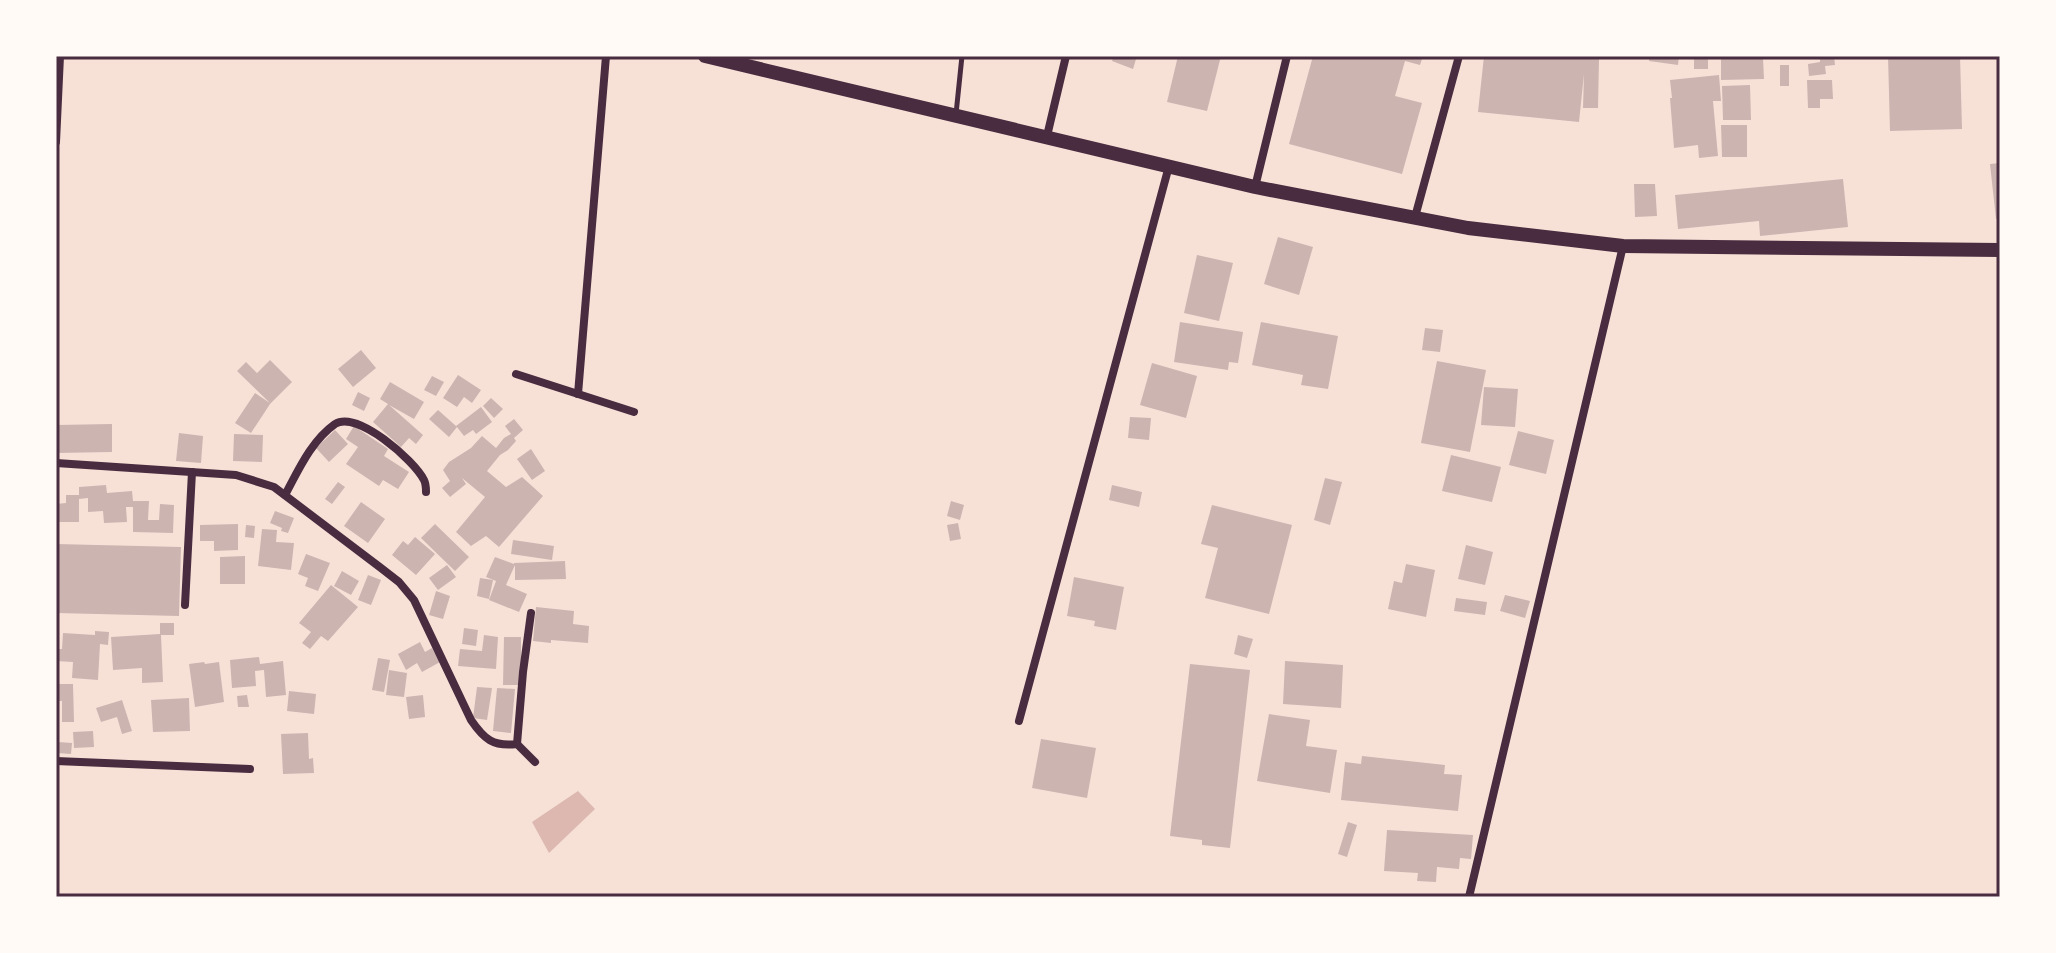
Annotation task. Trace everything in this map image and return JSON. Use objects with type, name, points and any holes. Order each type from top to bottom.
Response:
[{"type":"main road","points":[[705,56],[1255,187],[1468,228],[1623,246],[2000,250]]},
{"type":"street","points":[[56,142],[60,56]]},
{"type":"street","points":[[578,394],[606,56]]},
{"type":"street","points":[[1047,136],[1066,56]]},
{"type":"street","points":[[1255,187],[1287,56]]},
{"type":"street","points":[[1415,217],[1459,56]]},
{"type":"street","points":[[1019,721],[1169,166]]},
{"type":"street","points":[[1469,897],[1623,246]]},
{"type":"street","points":[[516,374],[634,412]]},
{"type":"street","points":[[285,495],[312,447],[336,423],[349,420],[368,429],[402,453],[423,479],[426,492]]},
{"type":"street","points":[[56,463],[236,475],[274,487],[399,582],[414,600],[471,720],[481,734],[490,742],[517,744]]},
{"type":"street","points":[[185,605],[192,472]]},
{"type":"street","points":[[531,613],[517,744],[535,762]]},
{"type":"street","points":[[56,761],[250,769]]},
{"type":"lane","points":[[956,115],[962,56]]},
{"type":"shaded area","points":[[578,791],[595,809],[549,853],[532,822]]},
{"type":"building","points":[[1114,56],[1137,56],[1133,69],[1112,61]]},
{"type":"building","points":[[1178,56],[1221,56],[1207,111],[1167,102]]},
{"type":"building","points":[[1313,56],[1423,56],[1420,65],[1405,61],[1395,96],[1422,103],[1402,174],[1289,144]]},
{"type":"building","points":[[1484,56],[1586,56],[1585,59],[1599,59],[1598,108],[1583,108],[1584,74],[1579,122],[1478,112]]},
{"type":"building","points":[[1650,56],[1679,56],[1678,65],[1649,61]]},
{"type":"building","points":[[1694,56],[1708,56],[1708,69],[1694,69]]},
{"type":"building","points":[[1820,56],[1834,56],[1835,65],[1825,66],[1826,74],[1809,76],[1808,64],[1820,62]]},
{"type":"building","points":[[1888,56],[1960,56],[1962,129],[1890,131]]},
{"type":"building","points":[[1763,58],[1764,79],[1721,80],[1721,59]]},
{"type":"building","points":[[1780,65],[1789,65],[1789,86],[1780,86]]},
{"type":"building","points":[[1719,75],[1721,101],[1713,101],[1718,156],[1699,158],[1698,145],[1674,148],[1670,80]]},
{"type":"building","points":[[1807,80],[1832,80],[1833,99],[1820,99],[1820,108],[1808,108]]},
{"type":"building","points":[[1750,85],[1751,120],[1723,120],[1722,86]]},
{"type":"building","points":[[1721,125],[1747,125],[1747,157],[1722,157]]},
{"type":"building","points":[[2000,163],[2000,218],[1996,219],[1990,164]]},
{"type":"building","points":[[1843,179],[1848,227],[1760,236],[1759,221],[1678,229],[1675,195]]},
{"type":"building","points":[[1634,184],[1655,184],[1657,216],[1635,217]]},
{"type":"building","points":[[1278,237],[1313,247],[1299,295],[1264,284]]},
{"type":"building","points":[[1197,255],[1233,263],[1219,321],[1184,313]]},
{"type":"building","points":[[1180,322],[1243,332],[1238,363],[1229,362],[1228,370],[1174,362]]},
{"type":"building","points":[[1261,322],[1338,336],[1328,389],[1301,385],[1303,375],[1252,365]]},
{"type":"building","points":[[1425,328],[1443,330],[1440,352],[1422,350]]},
{"type":"building","points":[[361,350],[376,368],[353,387],[338,369]]},
{"type":"building","points":[[270,360],[292,382],[270,404],[251,433],[235,423],[255,393],[270,403],[237,371],[246,362],[257,373]]},
{"type":"building","points":[[1437,361],[1486,370],[1470,452],[1421,443]]},
{"type":"building","points":[[1152,363],[1197,376],[1186,418],[1140,405]]},
{"type":"building","points":[[458,375],[481,390],[472,403],[464,397],[457,407],[443,398]]},
{"type":"building","points":[[432,376],[444,382],[436,396],[424,390]]},
{"type":"building","points":[[390,382],[424,402],[414,419],[389,405],[423,435],[416,444],[409,438],[401,447],[373,422],[388,404],[380,399]]},
{"type":"building","points":[[1484,387],[1518,389],[1515,427],[1481,425]]},
{"type":"building","points":[[358,392],[370,398],[364,411],[352,405]]},
{"type":"building","points":[[491,398],[503,409],[494,418],[483,406]]},
{"type":"building","points":[[481,407],[492,422],[476,434],[473,430],[464,436],[457,427],[449,437],[429,419],[438,410],[456,426]]},
{"type":"building","points":[[1130,417],[1151,418],[1149,440],[1128,438]]},
{"type":"building","points":[[514,419],[523,430],[487,471],[506,487],[522,477],[543,496],[499,547],[486,536],[471,546],[456,532],[485,497],[462,478],[466,484],[450,497],[442,488],[450,481],[443,470],[482,436],[496,448],[511,434],[505,426]]},
{"type":"building","points":[[112,424],[112,452],[56,453],[56,425]]},
{"type":"building","points":[[354,426],[388,449],[384,456],[409,472],[398,489],[383,480],[379,486],[346,464],[358,447],[346,439]]},
{"type":"building","points":[[335,430],[348,444],[329,462],[316,448]]},
{"type":"building","points":[[1518,431],[1554,440],[1546,474],[1509,465]]},
{"type":"building","points":[[179,433],[203,436],[201,463],[176,461]]},
{"type":"building","points":[[234,434],[263,435],[262,462],[233,461]]},
{"type":"building","points":[[531,449],[545,471],[532,480],[517,459]]},
{"type":"building","points":[[1451,455],[1501,467],[1492,502],[1442,491]]},
{"type":"building","points":[[1325,478],[1342,482],[1330,525],[1314,520]]},
{"type":"building","points":[[338,482],[345,487],[332,504],[325,499]]},
{"type":"building","points":[[106,485],[107,493],[132,491],[133,501],[149,501],[148,520],[159,520],[160,504],[174,505],[173,533],[133,532],[133,507],[126,507],[127,522],[104,523],[103,511],[88,512],[88,498],[79,499],[79,522],[56,522],[56,504],[66,503],[66,495],[79,495],[79,487]]},
{"type":"building","points":[[1112,485],[1142,492],[1139,507],[1109,500]]},
{"type":"building","points":[[951,501],[964,505],[960,520],[947,516]]},
{"type":"building","points":[[361,502],[385,519],[368,543],[344,526]]},
{"type":"building","points":[[1212,505],[1292,525],[1269,614],[1205,598],[1218,548],[1201,544]]},
{"type":"building","points":[[275,511],[294,518],[288,533],[270,523]]},
{"type":"building","points":[[958,523],[961,539],[950,541],[947,525]]},
{"type":"building","points":[[238,524],[238,550],[214,551],[214,541],[200,541],[200,525]]},
{"type":"building","points":[[435,524],[469,557],[455,571],[421,538]]},
{"type":"building","points":[[246,525],[255,526],[254,538],[245,537]]},
{"type":"building","points":[[262,529],[277,530],[276,542],[294,543],[291,570],[258,566]]},
{"type":"building","points":[[415,537],[435,554],[416,575],[392,555],[403,541],[408,545]]},
{"type":"building","points":[[513,540],[554,546],[552,560],[511,554]]},
{"type":"building","points":[[56,544],[181,547],[179,616],[56,613]]},
{"type":"building","points":[[1466,545],[1493,552],[1485,585],[1458,579]]},
{"type":"building","points":[[306,554],[330,563],[318,591],[305,586],[308,578],[298,574]]},
{"type":"building","points":[[245,556],[245,584],[220,584],[220,557]]},
{"type":"building","points":[[495,557],[514,564],[565,561],[566,579],[515,580],[515,565],[506,585],[527,594],[519,612],[489,600],[496,581],[486,577]]},
{"type":"building","points":[[1406,564],[1435,570],[1426,617],[1388,609],[1394,581],[1402,583]]},
{"type":"building","points":[[447,565],[456,577],[438,590],[429,578]]},
{"type":"building","points":[[342,571],[359,581],[351,595],[334,586]]},
{"type":"building","points":[[368,575],[381,580],[371,605],[358,600]]},
{"type":"building","points":[[1074,577],[1124,587],[1116,630],[1094,626],[1095,621],[1067,616]]},
{"type":"building","points":[[480,578],[493,580],[489,599],[477,596]]},
{"type":"building","points":[[331,585],[358,607],[328,641],[321,636],[310,649],[302,643],[311,632],[299,623]]},
{"type":"building","points":[[436,591],[450,596],[443,619],[429,615]]},
{"type":"building","points":[[1505,595],[1530,601],[1525,618],[1500,611]]},
{"type":"building","points":[[1456,598],[1487,602],[1485,615],[1454,611]]},
{"type":"building","points":[[536,607],[574,611],[573,624],[589,626],[588,643],[533,641]]},
{"type":"building","points":[[160,623],[174,623],[174,635],[161,635],[163,682],[142,683],[142,668],[113,670],[111,637],[160,634]]},
{"type":"building","points":[[464,628],[478,630],[476,646],[462,644]]},
{"type":"building","points":[[95,631],[109,632],[108,645],[100,644],[98,680],[72,678],[73,662],[56,661],[56,649],[62,649],[63,633],[95,635]]},
{"type":"building","points":[[484,635],[498,637],[496,669],[458,666],[460,649],[482,651]]},
{"type":"building","points":[[1238,635],[1253,639],[1247,658],[1234,654]]},
{"type":"building","points":[[504,637],[521,637],[521,685],[503,685]]},
{"type":"building","points":[[420,642],[425,652],[432,648],[440,662],[422,672],[417,663],[406,670],[398,654]]},
{"type":"building","points":[[259,657],[260,664],[283,661],[286,695],[266,697],[264,670],[255,671],[256,686],[232,688],[230,660]]},
{"type":"building","points":[[378,658],[390,660],[384,692],[372,690]]},
{"type":"building","points":[[1285,661],[1343,665],[1341,708],[1283,704]]},
{"type":"building","points":[[219,662],[224,702],[195,707],[189,664]]},
{"type":"building","points":[[1190,664],[1250,670],[1230,848],[1202,845],[1202,840],[1170,836]]},
{"type":"building","points":[[389,670],[407,673],[404,697],[386,695]]},
{"type":"building","points":[[56,684],[73,684],[74,722],[62,722],[62,701],[56,701]]},
{"type":"building","points":[[477,687],[492,688],[487,720],[473,718]]},
{"type":"building","points":[[497,688],[515,689],[511,733],[493,731]]},
{"type":"building","points":[[289,691],[316,694],[314,714],[287,711]]},
{"type":"building","points":[[247,695],[249,707],[238,707],[237,696]]},
{"type":"building","points":[[423,695],[425,717],[409,719],[406,697]]},
{"type":"building","points":[[189,698],[190,731],[153,732],[151,700]]},
{"type":"building","points":[[122,700],[132,731],[122,734],[117,717],[101,722],[96,708]]},
{"type":"building","points":[[1269,714],[1310,720],[1306,746],[1337,750],[1330,793],[1257,781]]},
{"type":"building","points":[[93,731],[94,747],[74,748],[73,732]]},
{"type":"building","points":[[308,733],[309,759],[313,758],[314,773],[283,774],[281,734]]},
{"type":"building","points":[[1041,739],[1096,748],[1087,798],[1032,788]]},
{"type":"building","points":[[58,742],[72,743],[71,754],[57,753]]},
{"type":"building","points":[[1362,756],[1445,765],[1444,774],[1462,775],[1458,811],[1341,800],[1345,762],[1361,764]]},
{"type":"building","points":[[1348,822],[1357,825],[1347,857],[1338,854]]},
{"type":"building","points":[[1387,830],[1473,835],[1471,859],[1460,858],[1459,869],[1437,867],[1436,882],[1417,881],[1418,873],[1384,871]]}]
